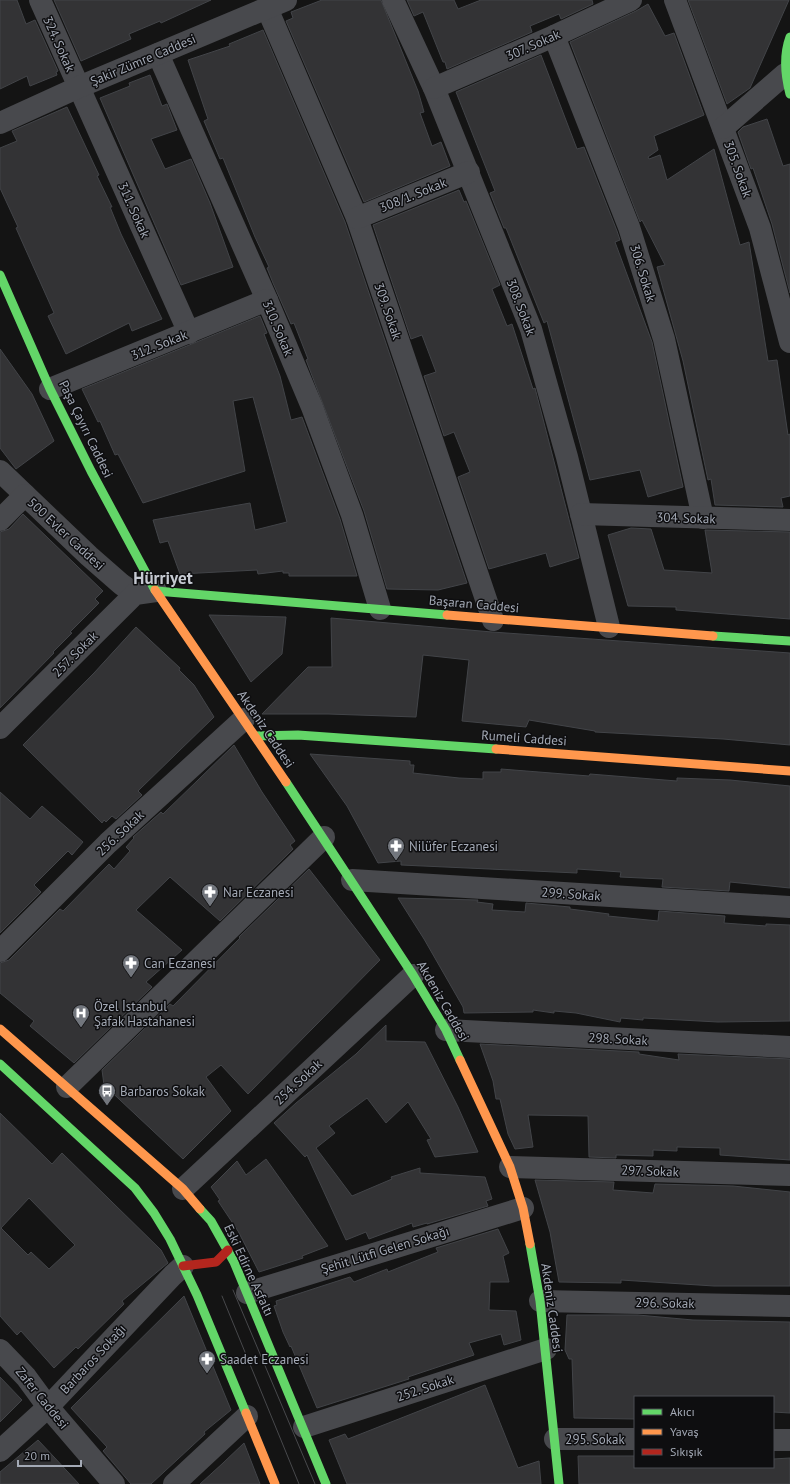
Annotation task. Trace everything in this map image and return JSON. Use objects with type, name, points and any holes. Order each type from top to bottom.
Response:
[{"type":"street","name":"324. Sokak","points":[[40,0],[79,87]]},
{"type":"street","name":"308. Sokak","points":[[394,0],[434,88],[531,329],[581,514],[609,627]]},
{"type":"street","name":"307. Sokak","points":[[434,88],[554,36],[631,0]]},
{"type":"street","name":"305. Sokak","points":[[675,0],[760,228],[790,342]]},
{"type":"street","name":"Şakir Zümre Caddesi","points":[[0,122],[79,87],[277,4]]},
{"type":"street","name":"309. Sokak","points":[[277,4],[357,218],[493,620]]},
{"type":"street","name":"306. Sokak","points":[[554,36],[629,226],[659,324],[703,518]]},
{"type":"street","points":[[790,37],[787,43],[785,59],[785,74],[790,94]]},
{"type":"street","name":"310. Sokak","points":[[158,54],[267,300],[312,407],[352,515],[380,609]]},
{"type":"street","points":[[723,128],[785,74]]},
{"type":"street","name":"311. Sokak","points":[[79,87],[189,333]]},
{"type":"street","name":"308/1. Sokak","points":[[357,218],[468,172]]},
{"type":"street","name":"Paşa Çayırı Caddesi","points":[[0,275],[50,388],[91,471],[145,593]]},
{"type":"street","name":"312. Sokak","points":[[50,388],[189,333],[267,300]]},
{"type":"street","name":"500 Evler Caddesi","points":[[0,472],[88,556],[120,584],[145,593]]},
{"type":"street","points":[[0,520],[25,495]]},
{"type":"street","name":"304. Sokak","points":[[581,514],[790,520]]},
{"type":"street","name":"Başaran Caddesi","points":[[145,593],[380,609],[493,620],[790,641]]},
{"type":"street","name":"Akdeniz Caddesi","points":[[145,593],[250,728],[324,836],[413,975],[446,1030],[510,1167],[523,1208],[540,1301],[559,1484]]},
{"type":"street","name":"257. Sokak","points":[[0,728],[145,593]]},
{"type":"street","name":"Rumeli Caddesi","points":[[250,728],[298,735],[790,771]]},
{"type":"street","name":"256. Sokak","points":[[0,951],[108,843],[250,728]]},
{"type":"street","points":[[67,1087],[324,836]]},
{"type":"street","name":"299. Sokak","points":[[352,880],[790,907]]},
{"type":"street","name":"254. Sokak","points":[[183,1189],[413,975]]},
{"type":"street","name":"Eski Edirne Asfaltı","points":[[0,1029],[183,1189],[211,1221],[228,1250],[247,1293],[304,1427],[326,1484]]},
{"type":"street","name":"298. Sokak","points":[[446,1030],[790,1048]]},
{"type":"street","points":[[0,1064],[135,1188],[150,1205],[165,1228],[212,1328],[274,1484]]},
{"type":"street","name":"297. Sokak","points":[[510,1167],[790,1175]]},
{"type":"street","name":"Şehit Lütfi Gelen Sokağı","points":[[247,1293],[523,1208]]},
{"type":"street","points":[[183,1266],[216,1262],[228,1250]]},
{"type":"street","name":"Barbaros Sokağı","points":[[0,1451],[48,1407],[183,1266]]},
{"type":"street","name":"296. Sokak","points":[[540,1301],[790,1306]]},
{"type":"street","name":"252. Sokak","points":[[304,1427],[546,1349]]},
{"type":"street","name":"Zafer Caddesi","points":[[0,1350],[26,1377],[48,1407],[114,1484]]},
{"type":"street","points":[[174,1484],[247,1416]]},
{"type":"street","name":"295. Sokak","points":[[555,1439],[634,1439]]},
{"type":"street","points":[[774,1440],[790,1440]]},
{"type":"building","points":[[0,0],[17,0],[26,24],[35,20],[58,71],[56,72],[57,75],[30,86],[27,76],[0,89]]},
{"type":"building","points":[[54,0],[211,0],[161,23],[160,21],[129,34],[131,39],[81,61]]},
{"type":"building","points":[[322,0],[381,0],[418,91],[424,112],[420,113],[432,146],[441,142],[450,166],[364,202],[286,21],[293,18],[291,12]]},
{"type":"building","points":[[407,0],[454,0],[458,9],[481,0],[592,0],[593,4],[561,19],[559,14],[530,26],[532,32],[447,69],[423,12],[414,16]]},
{"type":"building","points":[[688,0],[789,0],[750,88],[727,104]]},
{"type":"building","points":[[648,4],[665,36],[674,33],[704,115],[654,136],[658,150],[648,157],[649,159],[660,155],[667,180],[714,149],[740,245],[749,242],[768,361],[777,360],[788,435],[790,434],[790,496],[781,498],[783,507],[715,505],[711,479],[708,480],[683,361],[657,267],[665,265],[642,220],[640,222],[570,42]]},
{"type":"building","points":[[263,30],[345,222],[467,583],[438,590],[387,589],[364,511],[306,360],[308,359],[294,323],[291,324],[267,268],[269,267],[255,237],[223,158],[220,159],[204,121],[208,119],[188,60],[230,46],[229,44]]},
{"type":"building","points":[[541,55],[577,149],[584,147],[617,231],[620,240],[615,242],[652,342],[683,487],[648,497],[640,470],[590,480],[547,321],[544,323],[506,228],[504,228],[490,193],[495,191],[456,92]]},
{"type":"building","points":[[150,75],[162,106],[167,104],[177,130],[151,139],[165,169],[191,159],[210,203],[233,267],[181,285],[100,98],[130,86],[129,83]]},
{"type":"building","points":[[67,107],[99,175],[97,176],[112,207],[110,207],[121,234],[162,319],[132,331],[129,323],[66,354],[48,316],[54,313],[0,188],[0,148],[17,141],[12,131]]},
{"type":"building","points":[[767,119],[783,166],[790,164],[790,293],[772,224],[753,168],[751,169],[738,132],[743,127]]},
{"type":"building","points":[[459,190],[464,202],[466,201],[500,285],[492,289],[507,326],[512,324],[533,389],[535,388],[579,558],[550,567],[546,553],[489,569],[458,477],[470,472],[454,432],[444,436],[424,376],[436,372],[422,335],[411,339],[373,225]]},
{"type":"building","points":[[260,316],[267,333],[264,334],[280,376],[291,420],[302,417],[340,519],[357,576],[289,576],[289,573],[283,573],[283,571],[258,574],[257,570],[180,574],[168,541],[160,543],[153,520],[250,503],[255,530],[287,522],[253,397],[233,401],[245,471],[143,503],[118,454],[115,455],[100,421],[98,422],[82,389]]},
{"type":"building","points":[[0,349],[32,394],[54,441],[16,469],[0,448]]},
{"type":"building","points":[[23,514],[103,591],[95,599],[99,603],[70,632],[72,633],[53,652],[54,653],[0,708],[0,532],[9,529]]},
{"type":"building","points":[[631,528],[651,529],[664,570],[712,573],[705,530],[790,532],[790,619],[676,610],[676,607],[628,606],[608,535]]},
{"type":"building","points":[[209,615],[286,617],[282,654],[251,682]]},
{"type":"building","points":[[331,618],[492,632],[790,653],[790,745],[723,739],[595,732],[529,720],[526,727],[462,721],[469,660],[423,655],[416,717],[328,714],[262,714],[308,667],[332,667]]},
{"type":"building","points":[[136,627],[180,668],[179,670],[194,685],[214,717],[138,791],[142,795],[116,819],[112,816],[106,822],[104,820],[102,823],[23,745],[94,673]]},
{"type":"building","points":[[234,745],[262,792],[295,841],[290,845],[293,849],[220,921],[170,877],[136,910],[182,950],[146,982],[152,987],[74,1063],[30,1026],[34,1021],[0,993],[0,963],[9,960],[60,909],[63,911],[109,864],[114,869],[130,851],[126,847],[134,838],[133,837],[161,812],[163,814]]},
{"type":"building","points":[[310,754],[410,761],[410,765],[414,765],[413,773],[459,778],[483,779],[483,772],[501,772],[501,769],[677,781],[677,778],[730,780],[790,786],[790,888],[730,882],[729,891],[662,887],[663,879],[620,877],[621,872],[577,869],[577,873],[401,865],[401,861],[378,863],[347,806]]},
{"type":"building","points":[[0,792],[30,819],[42,806],[83,842],[72,855],[68,851],[34,885],[41,892],[0,933]]},
{"type":"building","points":[[309,869],[380,960],[248,1094],[221,1065],[206,1077],[231,1111],[183,1159],[104,1085],[102,1070],[170,1004],[173,1006],[240,938],[239,937]]},
{"type":"building","points":[[398,898],[478,900],[477,902],[493,904],[492,910],[525,912],[526,903],[570,907],[570,909],[609,914],[608,916],[658,921],[659,911],[725,916],[724,923],[766,926],[766,924],[790,925],[790,1021],[718,1022],[621,1018],[620,1022],[576,1013],[554,1011],[554,1013],[533,1010],[533,1012],[464,1013],[463,1007],[424,939]]},
{"type":"building","points":[[386,1025],[386,1041],[425,1042],[458,1107],[478,1152],[435,1157],[427,1140],[431,1139],[408,1102],[386,1123],[367,1098],[329,1126],[335,1133],[316,1148],[352,1196],[392,1179],[391,1177],[420,1168],[420,1173],[485,1177],[492,1199],[486,1201],[488,1206],[427,1224],[413,1227],[412,1223],[369,1239],[366,1232],[346,1240],[307,1155],[305,1157],[274,1123],[356,1054]]},
{"type":"building","points":[[480,1044],[639,1052],[639,1054],[679,1060],[678,1054],[790,1059],[790,1160],[720,1155],[720,1148],[677,1147],[677,1151],[653,1150],[653,1156],[616,1155],[616,1158],[589,1157],[588,1116],[528,1115],[533,1147],[515,1149],[508,1134],[500,1099],[496,1099],[493,1081]]},
{"type":"building","points":[[0,1113],[52,1164],[62,1153],[161,1250],[168,1263],[122,1301],[124,1304],[78,1349],[76,1347],[54,1368],[21,1331],[17,1335],[0,1316]],"holes":[[[29,1198],[75,1245],[49,1269],[31,1252],[28,1255],[1,1228]]]},
{"type":"building","points":[[266,1159],[328,1246],[302,1256],[303,1258],[259,1272],[238,1231],[218,1201],[220,1200],[211,1187],[237,1161],[246,1175]]},
{"type":"building","points":[[535,1180],[614,1182],[613,1190],[653,1193],[655,1184],[733,1186],[790,1192],[790,1286],[714,1286],[621,1280],[621,1283],[559,1282],[550,1232]]},
{"type":"building","points":[[498,1229],[509,1253],[503,1256],[509,1282],[490,1282],[489,1310],[516,1311],[521,1340],[504,1345],[501,1334],[469,1343],[474,1355],[408,1377],[409,1379],[317,1408],[291,1346],[290,1347],[283,1332],[274,1306],[277,1305],[276,1301],[350,1277],[354,1282],[387,1269],[388,1272],[438,1252],[436,1248]]},
{"type":"building","points":[[184,1296],[231,1410],[204,1432],[205,1434],[151,1484],[131,1484],[103,1451],[107,1447],[71,1408]]},
{"type":"building","points":[[567,1315],[638,1315],[693,1320],[790,1322],[790,1413],[774,1412],[774,1396],[634,1396],[634,1419],[574,1418],[572,1359],[569,1359],[565,1350]]},
{"type":"building","points":[[0,1377],[22,1400],[0,1422]]},
{"type":"building","points":[[485,1385],[518,1468],[539,1461],[541,1484],[347,1484],[329,1440],[345,1434],[348,1439]]},
{"type":"building","points":[[38,1440],[79,1484],[0,1484],[0,1472]]},
{"type":"building","points":[[244,1443],[260,1484],[200,1484],[223,1463]]},
{"type":"building","points":[[578,1456],[634,1456],[634,1468],[774,1468],[774,1459],[790,1458],[790,1484],[579,1484]]},
{"type":"tram line","points":[[233,1290],[315,1484]]},
{"type":"tram line","points":[[222,1296],[299,1484]]},
{"type":"traffic: fast","points":[[790,37],[786,51],[787,80],[790,94]]},
{"type":"traffic: fast","points":[[0,275],[50,389],[91,471],[155,590]]},
{"type":"traffic: fast","points":[[156,591],[447,615]]},
{"type":"traffic: fast","points":[[713,636],[790,641]]},
{"type":"traffic: fast","points":[[255,736],[298,735],[496,749]]},
{"type":"traffic: fast","points":[[286,782],[413,975],[446,1030],[460,1060]]},
{"type":"traffic: fast","points":[[0,1064],[135,1188],[154,1213],[170,1239],[197,1295],[246,1413]]},
{"type":"traffic: fast","points":[[200,1209],[211,1221],[234,1262],[326,1484]]},
{"type":"traffic: fast","points":[[530,1244],[540,1301],[559,1484]]},
{"type":"traffic: slow","points":[[155,590],[286,782]]},
{"type":"traffic: slow","points":[[447,615],[713,636]]},
{"type":"traffic: slow","points":[[496,749],[790,771]]},
{"type":"traffic: slow","points":[[0,1029],[183,1189],[200,1209]]},
{"type":"traffic: slow","points":[[460,1060],[510,1167],[523,1208],[530,1244]]},
{"type":"traffic: slow","points":[[246,1413],[275,1484]]},
{"type":"traffic: jam","points":[[183,1266],[216,1262],[228,1250]]},
{"type":"place","name":"Nilüfer Eczanesi","points":[[396,861]]},
{"type":"place","name":"Nar Eczanesi","points":[[210,907]]},
{"type":"place","name":"Can Eczanesi","points":[[131,978]]},
{"type":"place","name":"Özel İstanbul Şafak Hastahanesi","points":[[81,1028]]},
{"type":"place","name":"Barbaros Sokak","points":[[107,1106]]},
{"type":"place","name":"Saadet Eczanesi","points":[[207,1374]]},
{"type":"district","name":"Hürriyet","points":[[163,578]]}]
